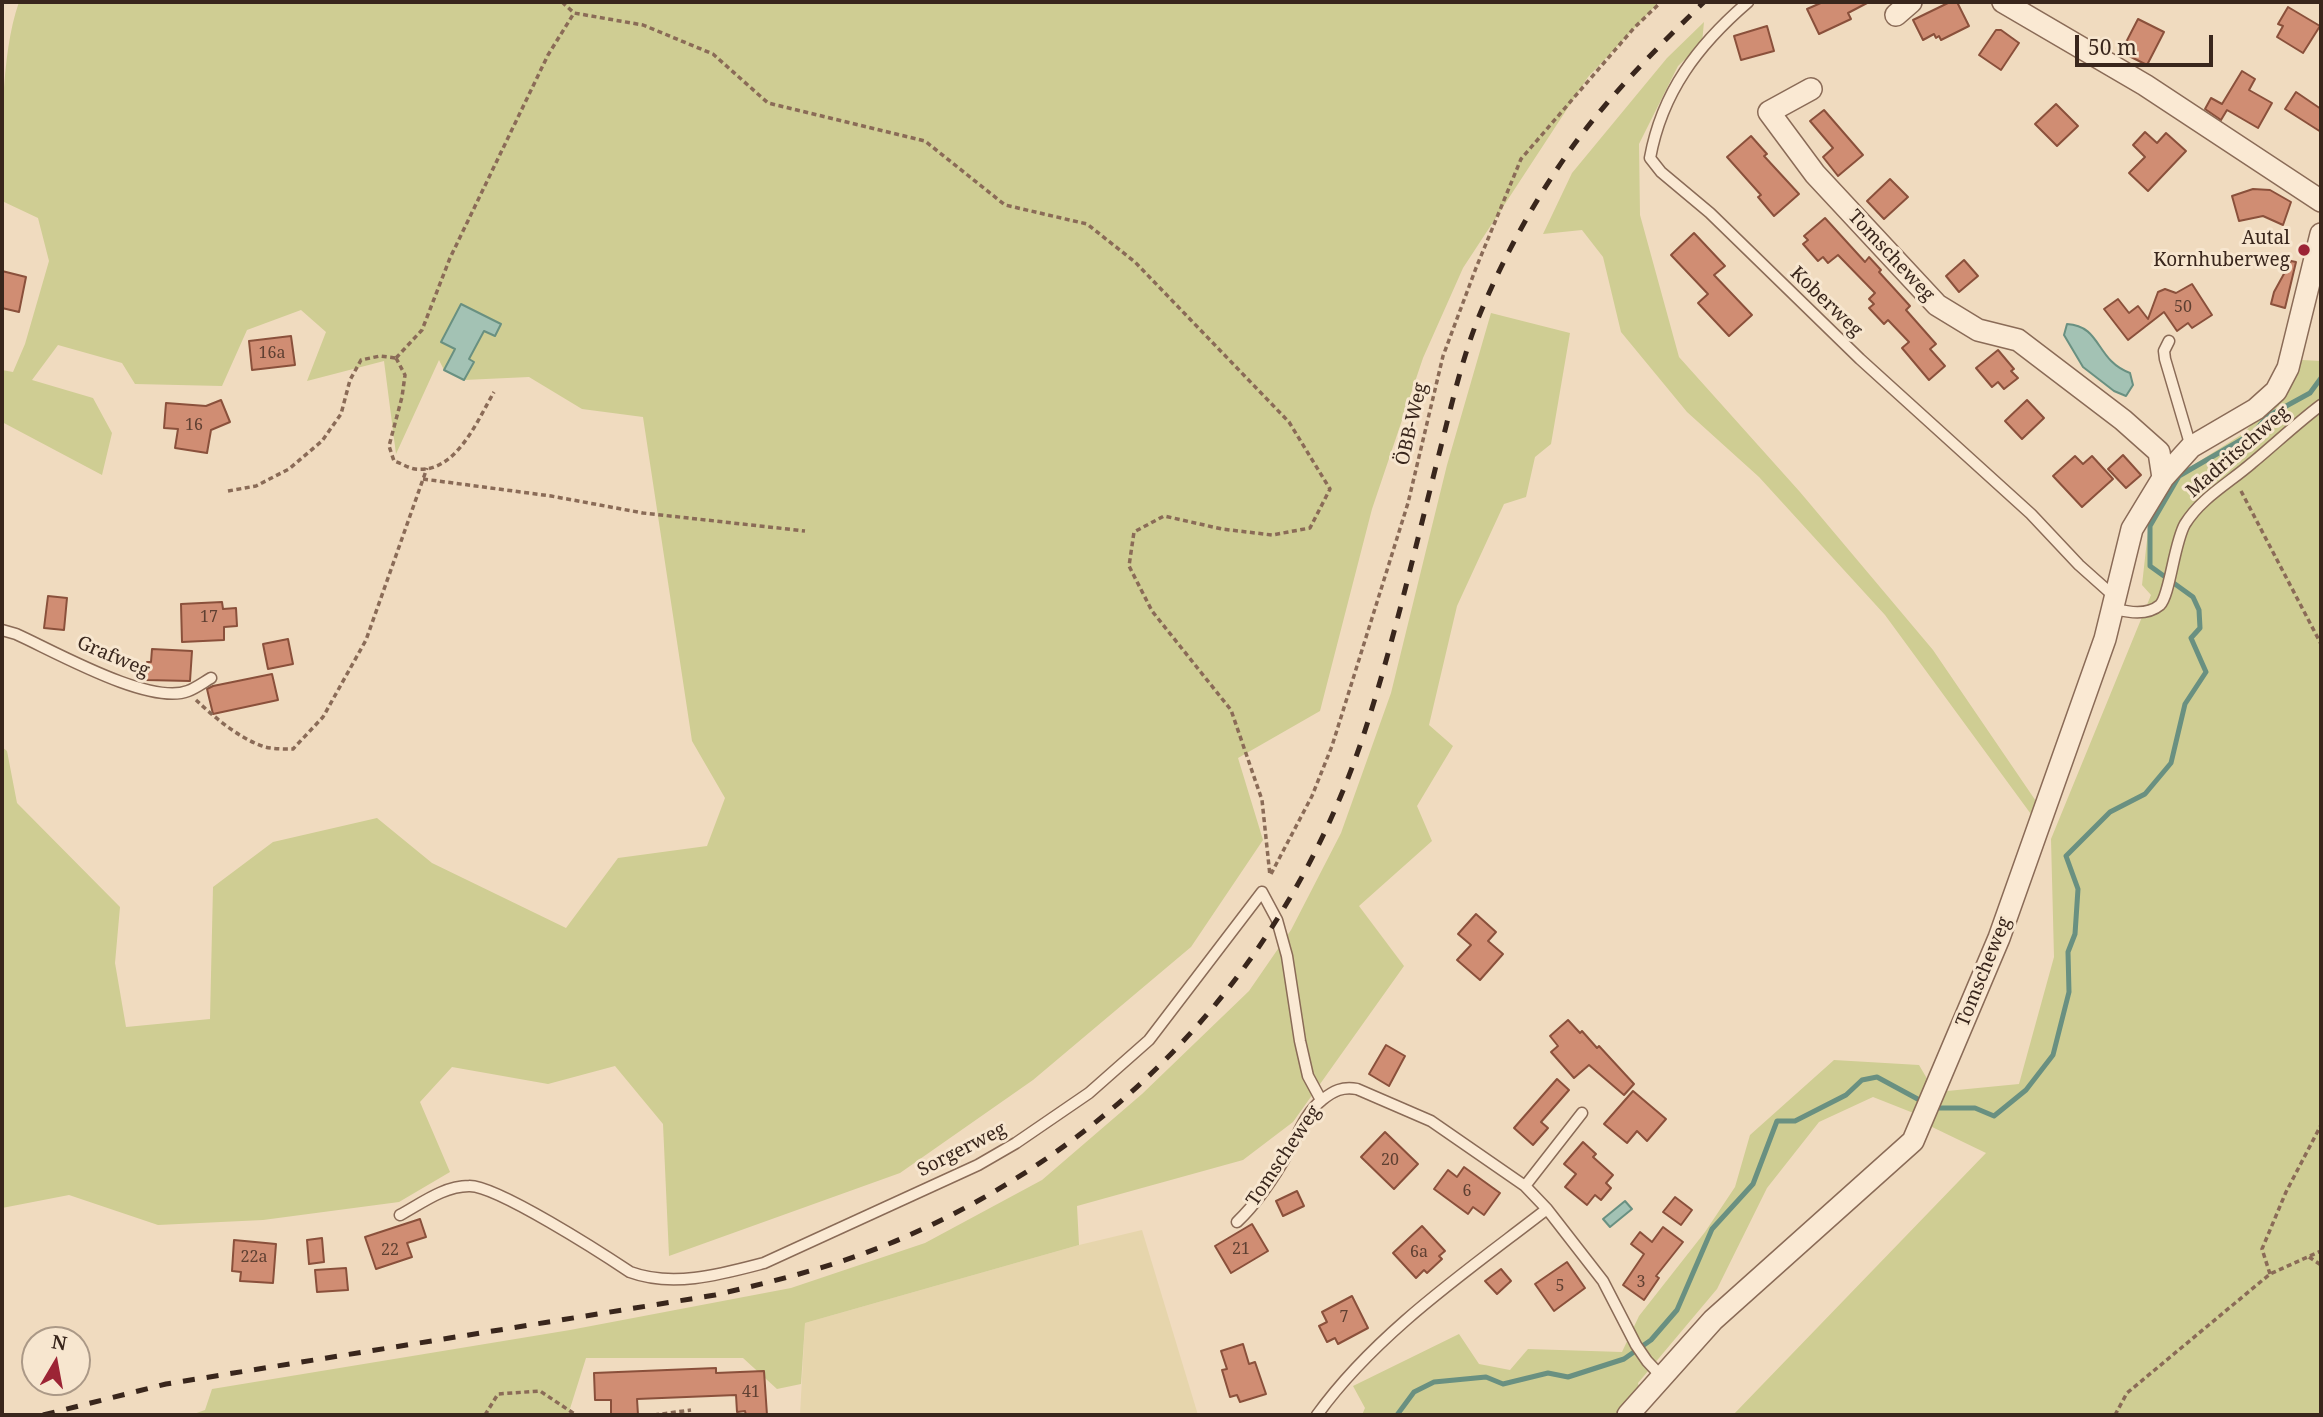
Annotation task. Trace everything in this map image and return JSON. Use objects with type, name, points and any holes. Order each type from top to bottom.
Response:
[{"type":"street","points":[[2003,2],[2145,85],[2321,201]]},
{"type":"street","name":"Tomscheweg","points":[[1811,89],[1769,112],[1815,174],[1937,305],[1978,330],[2018,340],[2123,420],[2159,453],[2162,478]]},
{"type":"street","name":"Tomscheweg","points":[[1628,1415],[1654,1368],[1713,1320],[1913,1141],[2000,938],[2115,604],[2132,529],[2162,478],[2192,447],[2256,409],[2276,391],[2288,368],[2321,234]]},
{"type":"lane","name":"Koberweg","points":[[1748,2],[1713,34],[1679,79],[1659,119],[1650,158],[1661,172],[1710,214],[1868,366],[2031,514],[2115,604]]},
{"type":"lane","points":[[2169,341],[2164,351],[2165,359],[2192,447]]},
{"type":"lane","name":"Madritschweg","points":[[2115,604],[2133,613],[2153,609],[2163,600],[2177,541],[2192,514],[2218,489],[2321,405]]},
{"type":"lane","name":"Grafweg","points":[[2,630],[131,687],[159,694],[187,692],[212,678]]},
{"type":"lane","points":[[1262,892],[1278,920],[1308,1076],[1321,1100]]},
{"type":"lane","name":"Sorgerweg","points":[[400,1215],[448,1189],[472,1186],[515,1204],[630,1272],[647,1279],[698,1277],[764,1263],[978,1165],[1016,1143],[1089,1093],[1149,1040],[1262,892]]},
{"type":"lane","name":"Tomscheweg","points":[[1237,1222],[1251,1209],[1321,1100],[1345,1087],[1357,1089],[1431,1121],[1525,1186],[1547,1209],[1603,1281],[1636,1345],[1654,1368]]},
{"type":"lane","points":[[1525,1186],[1582,1113]]},
{"type":"lane","points":[[1317,1415],[1335,1390],[1382,1342],[1547,1209]]},
{"type":"path","points":[[562,2],[574,13],[643,25],[713,54],[768,103],[925,141],[1005,205],[1087,224],[1135,262],[1289,422],[1330,489],[1310,528],[1272,535],[1222,530],[1164,516],[1134,533],[1129,566],[1152,611],[1231,710],[1262,800],[1270,876]]},
{"type":"path","name":"ÖBB-Weg","points":[[1262,892],[1312,796],[1332,746],[1408,503],[1443,356],[1521,159],[1634,28],[1661,2]]},
{"type":"path","points":[[396,358],[422,330],[450,258],[548,55],[574,13]]},
{"type":"path","points":[[228,491],[256,486],[289,469],[322,441],[341,414],[350,380],[361,359],[380,356],[396,358]]},
{"type":"path","points":[[396,358],[405,375],[389,446],[394,461],[414,469],[445,463],[469,437],[494,392]]},
{"type":"path","points":[[187,692],[211,714],[250,741],[267,748],[293,749],[323,717],[366,640],[428,468]]},
{"type":"path","points":[[423,479],[551,496],[643,513],[805,531]]},
{"type":"path","points":[[2233,479],[2252,510],[2321,644]]},
{"type":"path","points":[[2270,1275],[2262,1249],[2286,1192],[2321,1125]]},
{"type":"path","points":[[2115,1415],[2127,1393],[2270,1275],[2321,1251]]},
{"type":"path","points":[[2309,1257],[2321,1265]]},
{"type":"path","points":[[485,1415],[498,1394],[540,1391],[576,1415]]},
{"type":"path","points":[[654,1415],[691,1410]]},
{"type":"shaded area","points":[[19,2],[1659,2],[1588,77],[1463,268],[1423,358],[1372,509],[1320,711],[1238,758],[1263,840],[1191,947],[1033,1080],[900,1173],[669,1256],[663,1124],[615,1066],[548,1084],[452,1067],[420,1102],[450,1172],[399,1202],[263,1220],[158,1225],[69,1195],[2,1208],[2,747],[7,751],[17,803],[120,907],[115,963],[126,1027],[210,1019],[213,887],[273,842],[377,818],[432,863],[566,928],[618,858],[707,846],[725,798],[692,741],[643,417],[582,409],[529,377],[464,380],[444,370],[439,360],[396,454],[384,361],[307,381],[326,332],[301,310],[247,330],[222,386],[135,384],[122,363],[58,345],[32,380],[93,398],[112,433],[102,475],[2,422],[2,370],[13,372],[25,344],[49,261],[38,218],[2,201],[5,73]]},
{"type":"shaded area","points":[[1704,22],[1702,43],[1678,66],[1639,144],[1640,215],[1679,357],[1800,492],[1933,650],[2042,810],[2036,821],[1885,615],[1759,477],[1687,412],[1621,332],[1603,257],[1582,230],[1543,234],[1572,173],[1667,58]]},
{"type":"shaded area","points":[[461,304],[501,324],[495,336],[484,331],[469,359],[474,362],[464,380],[444,370],[455,349],[441,342]]},
{"type":"shaded area","points":[[1491,313],[1570,333],[1551,444],[1535,457],[1526,497],[1504,504],[1457,606],[1429,725],[1453,746],[1417,806],[1432,841],[1359,906],[1404,966],[1293,1122],[1243,1160],[1077,1206],[1079,1245],[805,1323],[801,1384],[777,1389],[743,1358],[586,1358],[568,1415],[191,1415],[205,1410],[212,1389],[570,1330],[791,1288],[925,1243],[1042,1180],[1142,1094],[1249,991],[1291,930],[1341,833],[1391,693],[1447,465]]},
{"type":"shaded area","points":[[2067,324],[2087,331],[2110,360],[2130,373],[2133,385],[2126,396],[2114,391],[2083,367],[2064,335]]},
{"type":"shaded area","points":[[2302,360],[2321,361],[2321,1415],[1733,1415],[1986,1153],[1930,1126],[1947,1091],[2019,1084],[2054,957],[2051,839],[2151,595],[2142,585],[2149,522],[2171,479],[2241,435],[2289,389]]},
{"type":"shaded area","points":[[1834,1060],[1919,1065],[1929,1082],[1916,1114],[1873,1097],[1819,1122],[1767,1188],[1717,1289],[1638,1383],[1645,1415],[1362,1415],[1365,1408],[1353,1386],[1459,1334],[1479,1364],[1510,1370],[1528,1349],[1622,1352],[1639,1316],[1705,1232],[1735,1187],[1750,1135]]},
{"type":"shaded area","points":[[1625,1201],[1632,1209],[1610,1227],[1603,1219]]},
{"type":"shaded area","points":[[1142,1230],[1198,1415],[800,1415],[805,1323],[1079,1245]]},
{"type":"building","points":[[1823,2],[1869,2],[1848,13],[1851,19],[1819,34],[1807,9]]},
{"type":"building","points":[[1950,2],[1957,2],[1969,26],[1941,40],[1934,34],[1923,40],[1913,20]]},
{"type":"building","points":[[2288,7],[2320,26],[2303,53],[2277,37],[2283,26],[2278,24]]},
{"type":"building","points":[[2138,19],[2164,32],[2147,65],[2121,52]]},
{"type":"building","points":[[1767,26],[1774,51],[1741,60],[1734,36]]},
{"type":"building","points":[[1996,30],[2001,30],[2019,43],[2001,70],[1979,55]]},
{"type":"building","points":[[2242,71],[2255,79],[2249,90],[2272,103],[2258,128],[2227,110],[2221,120],[2205,109],[2211,98],[2222,104]]},
{"type":"building","points":[[2296,92],[2321,109],[2321,132],[2285,109]]},
{"type":"building","points":[[2056,104],[2078,126],[2057,146],[2035,124]]},
{"type":"building","points":[[1824,110],[1863,155],[1838,176],[1823,157],[1833,148],[1810,121]]},
{"type":"building","points":[[2145,132],[2157,143],[2166,133],[2186,151],[2148,191],[2129,173],[2145,157],[2133,145]]},
{"type":"building","points":[[1751,136],[1767,154],[1764,156],[1799,194],[1774,216],[1758,197],[1761,195],[1727,157]]},
{"type":"building","points":[[1890,179],[1908,197],[1884,219],[1867,201]]},
{"type":"building","points":[[2253,189],[2270,190],[2291,202],[2283,225],[2263,216],[2239,221],[2232,196]]},
{"type":"building","points":[[1825,218],[1865,262],[1869,257],[1881,270],[1879,272],[1910,306],[1906,310],[1936,344],[1930,349],[1945,366],[1929,380],[1902,348],[1909,342],[1888,320],[1884,324],[1869,308],[1874,304],[1869,299],[1875,293],[1838,255],[1828,263],[1823,257],[1818,261],[1803,244],[1808,240],[1804,236]]},
{"type":"building","points":[[1694,233],[1725,266],[1714,275],[1752,315],[1729,336],[1698,303],[1708,294],[1671,255]]},
{"type":"building","points":[[1964,260],[1978,276],[1959,292],[1946,276]]},
{"type":"building","points":[[2291,261],[2296,262],[2285,308],[2271,304],[2274,292]]},
{"type":"building","points":[[2,271],[26,277],[19,312],[2,308]]},
{"type":"building","points":[[2192,284],[2212,315],[2192,328],[2188,323],[2177,331],[2164,312],[2128,340],[2104,309],[2118,299],[2129,313],[2138,306],[2148,319],[2158,292],[2165,289],[2176,293]]},
{"type":"building","points":[[291,336],[295,365],[252,370],[249,341]]},
{"type":"building","points":[[1998,350],[2018,378],[2004,389],[1998,382],[1992,387],[1976,368]]},
{"type":"building","points":[[221,400],[230,422],[211,430],[207,453],[175,448],[178,429],[164,428],[166,403],[206,406]]},
{"type":"building","points":[[2027,400],[2044,418],[2022,439],[2005,421]]},
{"type":"building","points":[[2123,455],[2141,475],[2126,488],[2108,469]]},
{"type":"building","points":[[2075,456],[2083,464],[2092,456],[2113,479],[2082,507],[2053,476]]},
{"type":"building","points":[[48,596],[67,598],[64,630],[44,628]]},
{"type":"building","points":[[222,602],[223,609],[236,608],[237,626],[224,627],[224,640],[182,642],[181,604]]},
{"type":"building","points":[[288,639],[293,664],[268,669],[263,644]]},
{"type":"building","points":[[152,649],[192,651],[190,681],[146,680],[147,662],[151,662]]},
{"type":"building","points":[[272,674],[278,700],[213,714],[207,689]]},
{"type":"building","points":[[1476,914],[1496,932],[1488,941],[1503,954],[1480,980],[1457,960],[1471,945],[1458,934]]},
{"type":"building","points":[[1568,1020],[1597,1048],[1599,1046],[1634,1084],[1624,1095],[1589,1065],[1574,1078],[1551,1052],[1558,1046],[1550,1036]]},
{"type":"building","points":[[1386,1045],[1405,1056],[1389,1086],[1369,1074]]},
{"type":"building","points":[[1557,1079],[1569,1090],[1541,1122],[1548,1128],[1533,1145],[1514,1128]]},
{"type":"building","points":[[1633,1091],[1666,1119],[1647,1141],[1637,1131],[1627,1143],[1604,1124]]},
{"type":"building","points":[[1385,1132],[1418,1164],[1394,1189],[1361,1157]]},
{"type":"building","points":[[1583,1142],[1596,1154],[1593,1157],[1613,1175],[1606,1183],[1611,1188],[1601,1200],[1595,1195],[1587,1205],[1565,1187],[1576,1174],[1564,1164]]},
{"type":"building","points":[[1464,1167],[1500,1193],[1484,1215],[1473,1207],[1468,1214],[1434,1189],[1448,1170],[1457,1177]]},
{"type":"building","points":[[1297,1191],[1304,1206],[1283,1216],[1276,1201]]},
{"type":"building","points":[[1675,1197],[1692,1210],[1681,1225],[1663,1212]]},
{"type":"building","points":[[420,1219],[426,1237],[407,1243],[412,1257],[376,1269],[365,1237]]},
{"type":"building","points":[[1252,1224],[1268,1251],[1231,1273],[1215,1246]]},
{"type":"building","points":[[1422,1226],[1445,1251],[1439,1256],[1442,1259],[1427,1273],[1424,1270],[1416,1278],[1393,1253]]},
{"type":"building","points":[[1663,1227],[1683,1242],[1656,1276],[1659,1278],[1644,1300],[1623,1285],[1644,1254],[1631,1244],[1640,1232],[1652,1242]]},
{"type":"building","points":[[322,1238],[324,1262],[309,1264],[307,1240]]},
{"type":"building","points":[[234,1240],[276,1244],[273,1283],[240,1281],[241,1272],[232,1271]]},
{"type":"building","points":[[1567,1262],[1585,1288],[1554,1311],[1535,1284]]},
{"type":"building","points":[[346,1268],[348,1290],[317,1292],[315,1270]]},
{"type":"building","points":[[1501,1269],[1511,1281],[1497,1294],[1485,1281]]},
{"type":"building","points":[[1352,1296],[1368,1328],[1338,1344],[1335,1338],[1327,1342],[1319,1326],[1327,1322],[1322,1312]]},
{"type":"building","points":[[1243,1344],[1249,1364],[1255,1362],[1266,1394],[1240,1402],[1237,1395],[1230,1397],[1222,1370],[1227,1369],[1221,1351]]},
{"type":"building","points":[[716,1368],[716,1373],[764,1371],[767,1415],[737,1412],[736,1395],[637,1399],[638,1415],[611,1415],[611,1400],[595,1400],[594,1373]]},
{"type":"waterway","points":[[1934,1108],[1975,1108],[1994,1116],[2026,1090],[2053,1055],[2069,992],[2068,952],[2075,934],[2078,889],[2066,856],[2110,812],[2145,794],[2171,763],[2185,704],[2206,672],[2191,638],[2200,628],[2199,610],[2193,597],[2150,566],[2150,526],[2179,476],[2253,433],[2268,416],[2310,393],[2321,378]]},
{"type":"waterway","points":[[1397,1415],[1414,1392],[1434,1382],[1486,1377],[1503,1384],[1548,1373],[1568,1377],[1624,1359],[1651,1340],[1677,1310],[1712,1229],[1753,1184],[1777,1121],[1795,1121],[1846,1095],[1862,1080],[1877,1077],[1925,1103]]},
{"type":"railway","points":[[43,1415],[166,1384],[715,1295],[811,1270],[905,1237],[987,1196],[1063,1147],[1132,1091],[1195,1028],[1250,960],[1298,885],[1337,804],[1369,718],[1388,653],[1452,401],[1469,345],[1493,283],[1519,233],[1563,160],[1597,115],[1649,57],[1704,2]]},
{"type":"place","name":"Autal Kornhuberweg","points":[[2304,250]]}]
